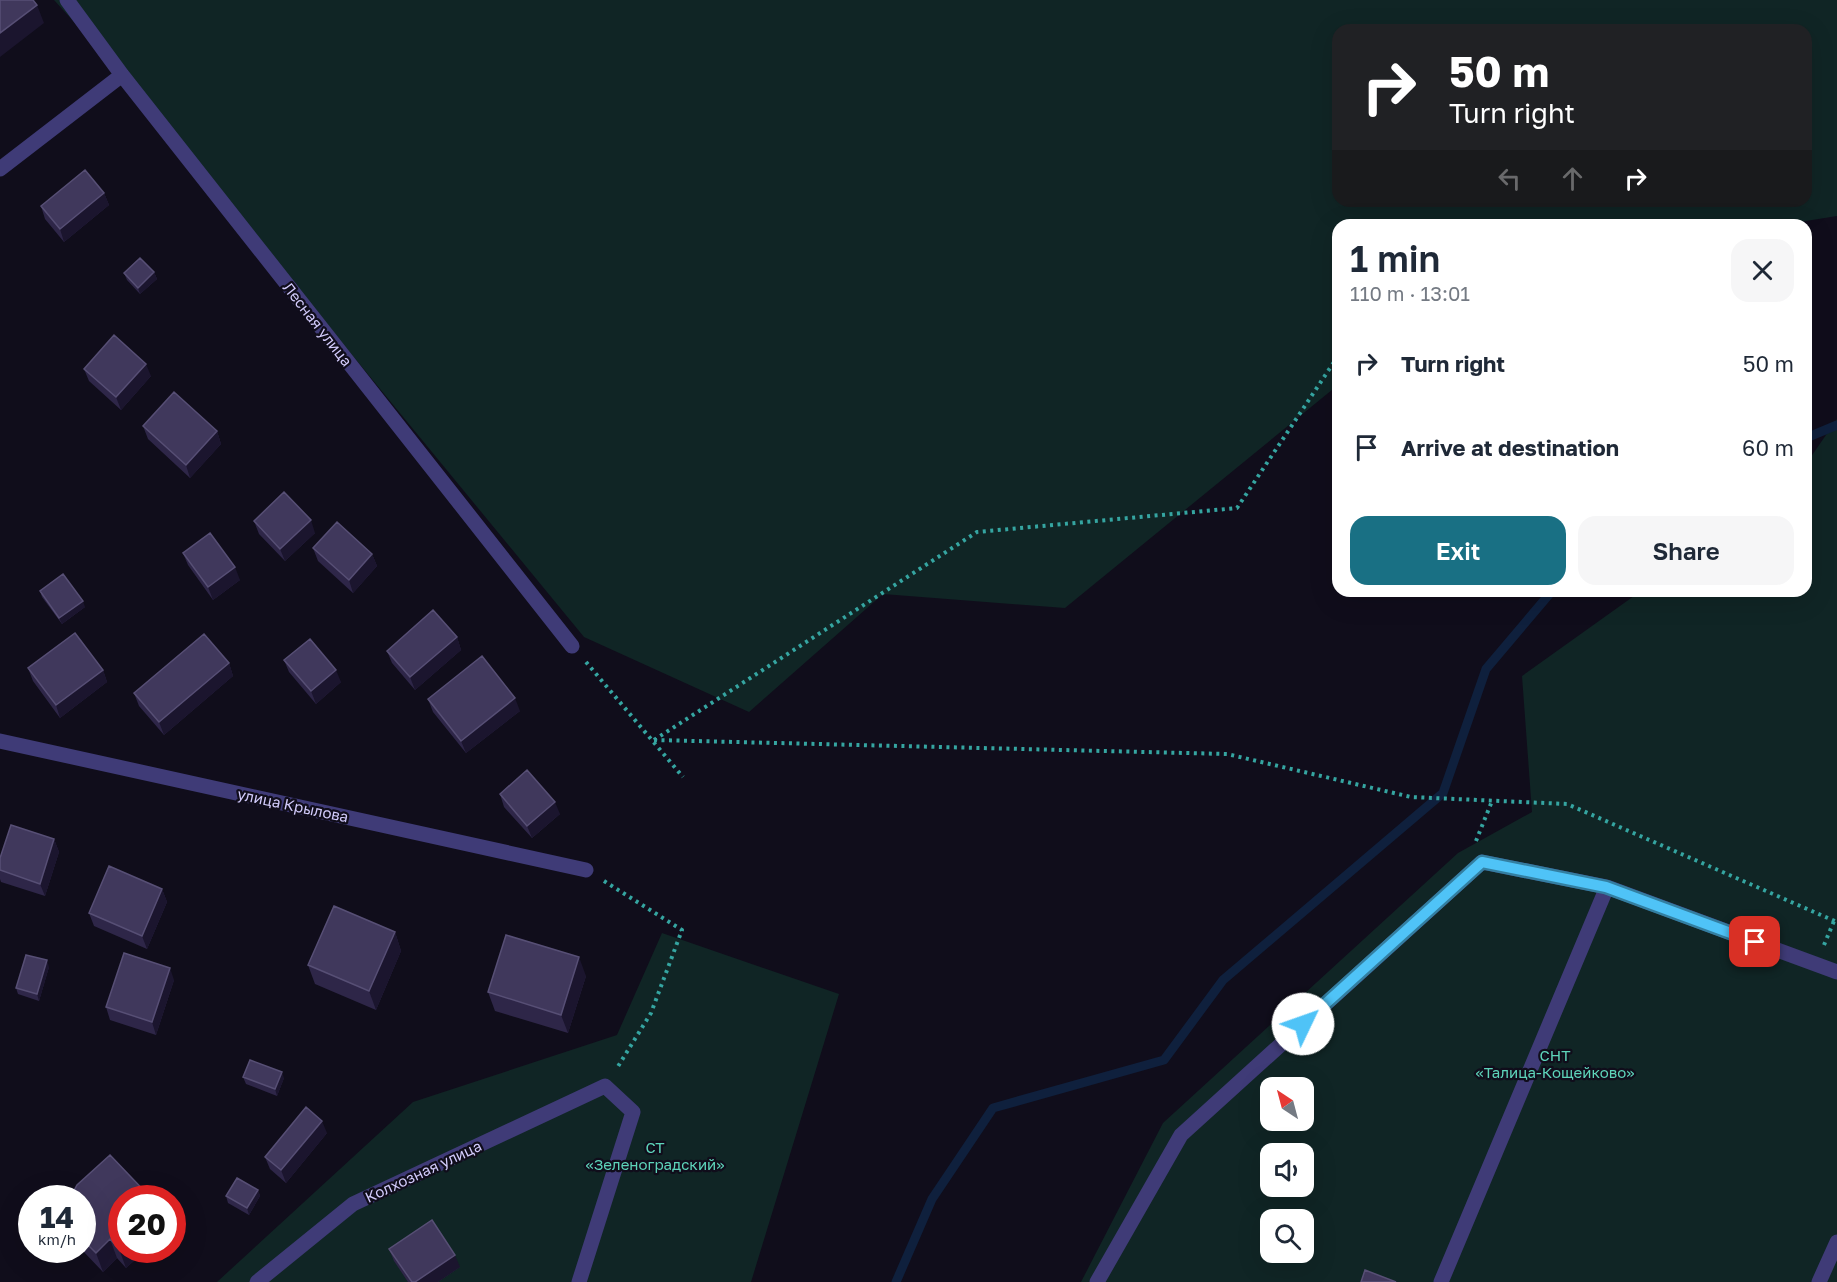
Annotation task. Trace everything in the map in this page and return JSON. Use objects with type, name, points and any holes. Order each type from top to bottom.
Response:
[{"type":"street","name":"Лесная улица","points":[[67,0],[122,75],[572,646]]},
{"type":"street","points":[[0,169],[122,75]]},
{"type":"street","name":"улица Крылова","points":[[0,741],[586,870]]},
{"type":"street","points":[[1097,1282],[1180,1135],[1482,862],[1606,887],[1837,972]]},
{"type":"street","points":[[1441,1282],[1606,887]]},
{"type":"street","points":[[579,1282],[633,1112],[605,1086]]},
{"type":"street","name":"Колхозная улица","points":[[257,1282],[353,1204],[605,1086]]},
{"type":"street","points":[[1819,1282],[1837,1242]]},
{"type":"path","points":[[654,740],[977,532],[1237,508],[1332,365]]},
{"type":"path","points":[[572,646],[683,777]]},
{"type":"path","points":[[654,740],[1227,754],[1411,797],[1567,804],[1837,922]]},
{"type":"path","points":[[586,870],[682,930],[651,1013],[605,1086]]},
{"type":"green space","points":[[54,0],[1837,0],[1837,216],[1812,220],[1332,219],[1332,390],[1065,608],[883,594],[749,712],[584,637],[122,75]]},
{"type":"green space","name":"СНТ «Талица-Кощейково»","points":[[1837,419],[1837,1282],[1081,1282],[1163,1123],[1458,853],[1532,812],[1522,676],[1633,597],[1812,597],[1812,455]]},
{"type":"green space","name":"СТ «Зеленоградский»","points":[[662,933],[839,994],[751,1282],[217,1282],[413,1102],[617,1035]]},
{"type":"building","points":[[0,0],[33,0],[37,5],[0,33]]},
{"type":"building","points":[[85,170],[104,193],[60,229],[41,206]]},
{"type":"building","points":[[140,258],[154,272],[138,288],[124,273]]},
{"type":"building","points":[[114,335],[146,364],[116,397],[84,369]]},
{"type":"building","points":[[174,392],[217,431],[186,465],[143,426]]},
{"type":"building","points":[[284,492],[311,520],[280,549],[254,521]]},
{"type":"building","points":[[337,522],[372,554],[349,580],[313,548]]},
{"type":"building","points":[[210,533],[235,567],[208,587],[183,553]]},
{"type":"building","points":[[63,574],[83,601],[59,618],[40,591]]},
{"type":"building","points":[[433,610],[457,637],[410,677],[387,651]]},
{"type":"building","points":[[75,633],[103,670],[56,705],[28,668]]},
{"type":"building","points":[[204,634],[229,663],[159,722],[134,693]]},
{"type":"building","points":[[310,639],[336,670],[311,691],[284,660]]},
{"type":"building","points":[[482,656],[515,698],[461,741],[428,699]]},
{"type":"building","points":[[527,770],[555,802],[527,826],[500,794]]},
{"type":"building","points":[[11,825],[54,839],[40,884],[0,870],[0,858]]},
{"type":"building","points":[[109,866],[162,889],[142,936],[89,913]]},
{"type":"building","points":[[334,906],[395,932],[369,991],[308,965]]},
{"type":"building","points":[[506,935],[579,957],[561,1015],[488,992]]},
{"type":"building","points":[[124,953],[170,968],[152,1022],[106,1007]]},
{"type":"building","points":[[26,955],[47,960],[37,994],[16,988]]},
{"type":"building","points":[[250,1060],[282,1072],[275,1089],[243,1077]]},
{"type":"building","points":[[306,1107],[322,1121],[281,1170],[265,1157]]},
{"type":"building","points":[[110,1155],[139,1185],[108,1185],[108,1241],[96,1253],[96,1185],[77,1185]]},
{"type":"building","points":[[237,1178],[258,1190],[247,1208],[226,1196]]},
{"type":"building","points":[[432,1220],[455,1255],[412,1282],[389,1249]]},
{"type":"building","points":[[1365,1270],[1396,1282],[1361,1282]]},
{"type":"waterway","points":[[1812,435],[1837,425]]},
{"type":"waterway","points":[[896,1282],[932,1199],[993,1108],[1164,1060],[1223,980],[1443,793],[1486,669],[1547,597]]},
{"type":"route","points":[[1303,1024],[1482,862],[1606,887],[1755,942]]}]
